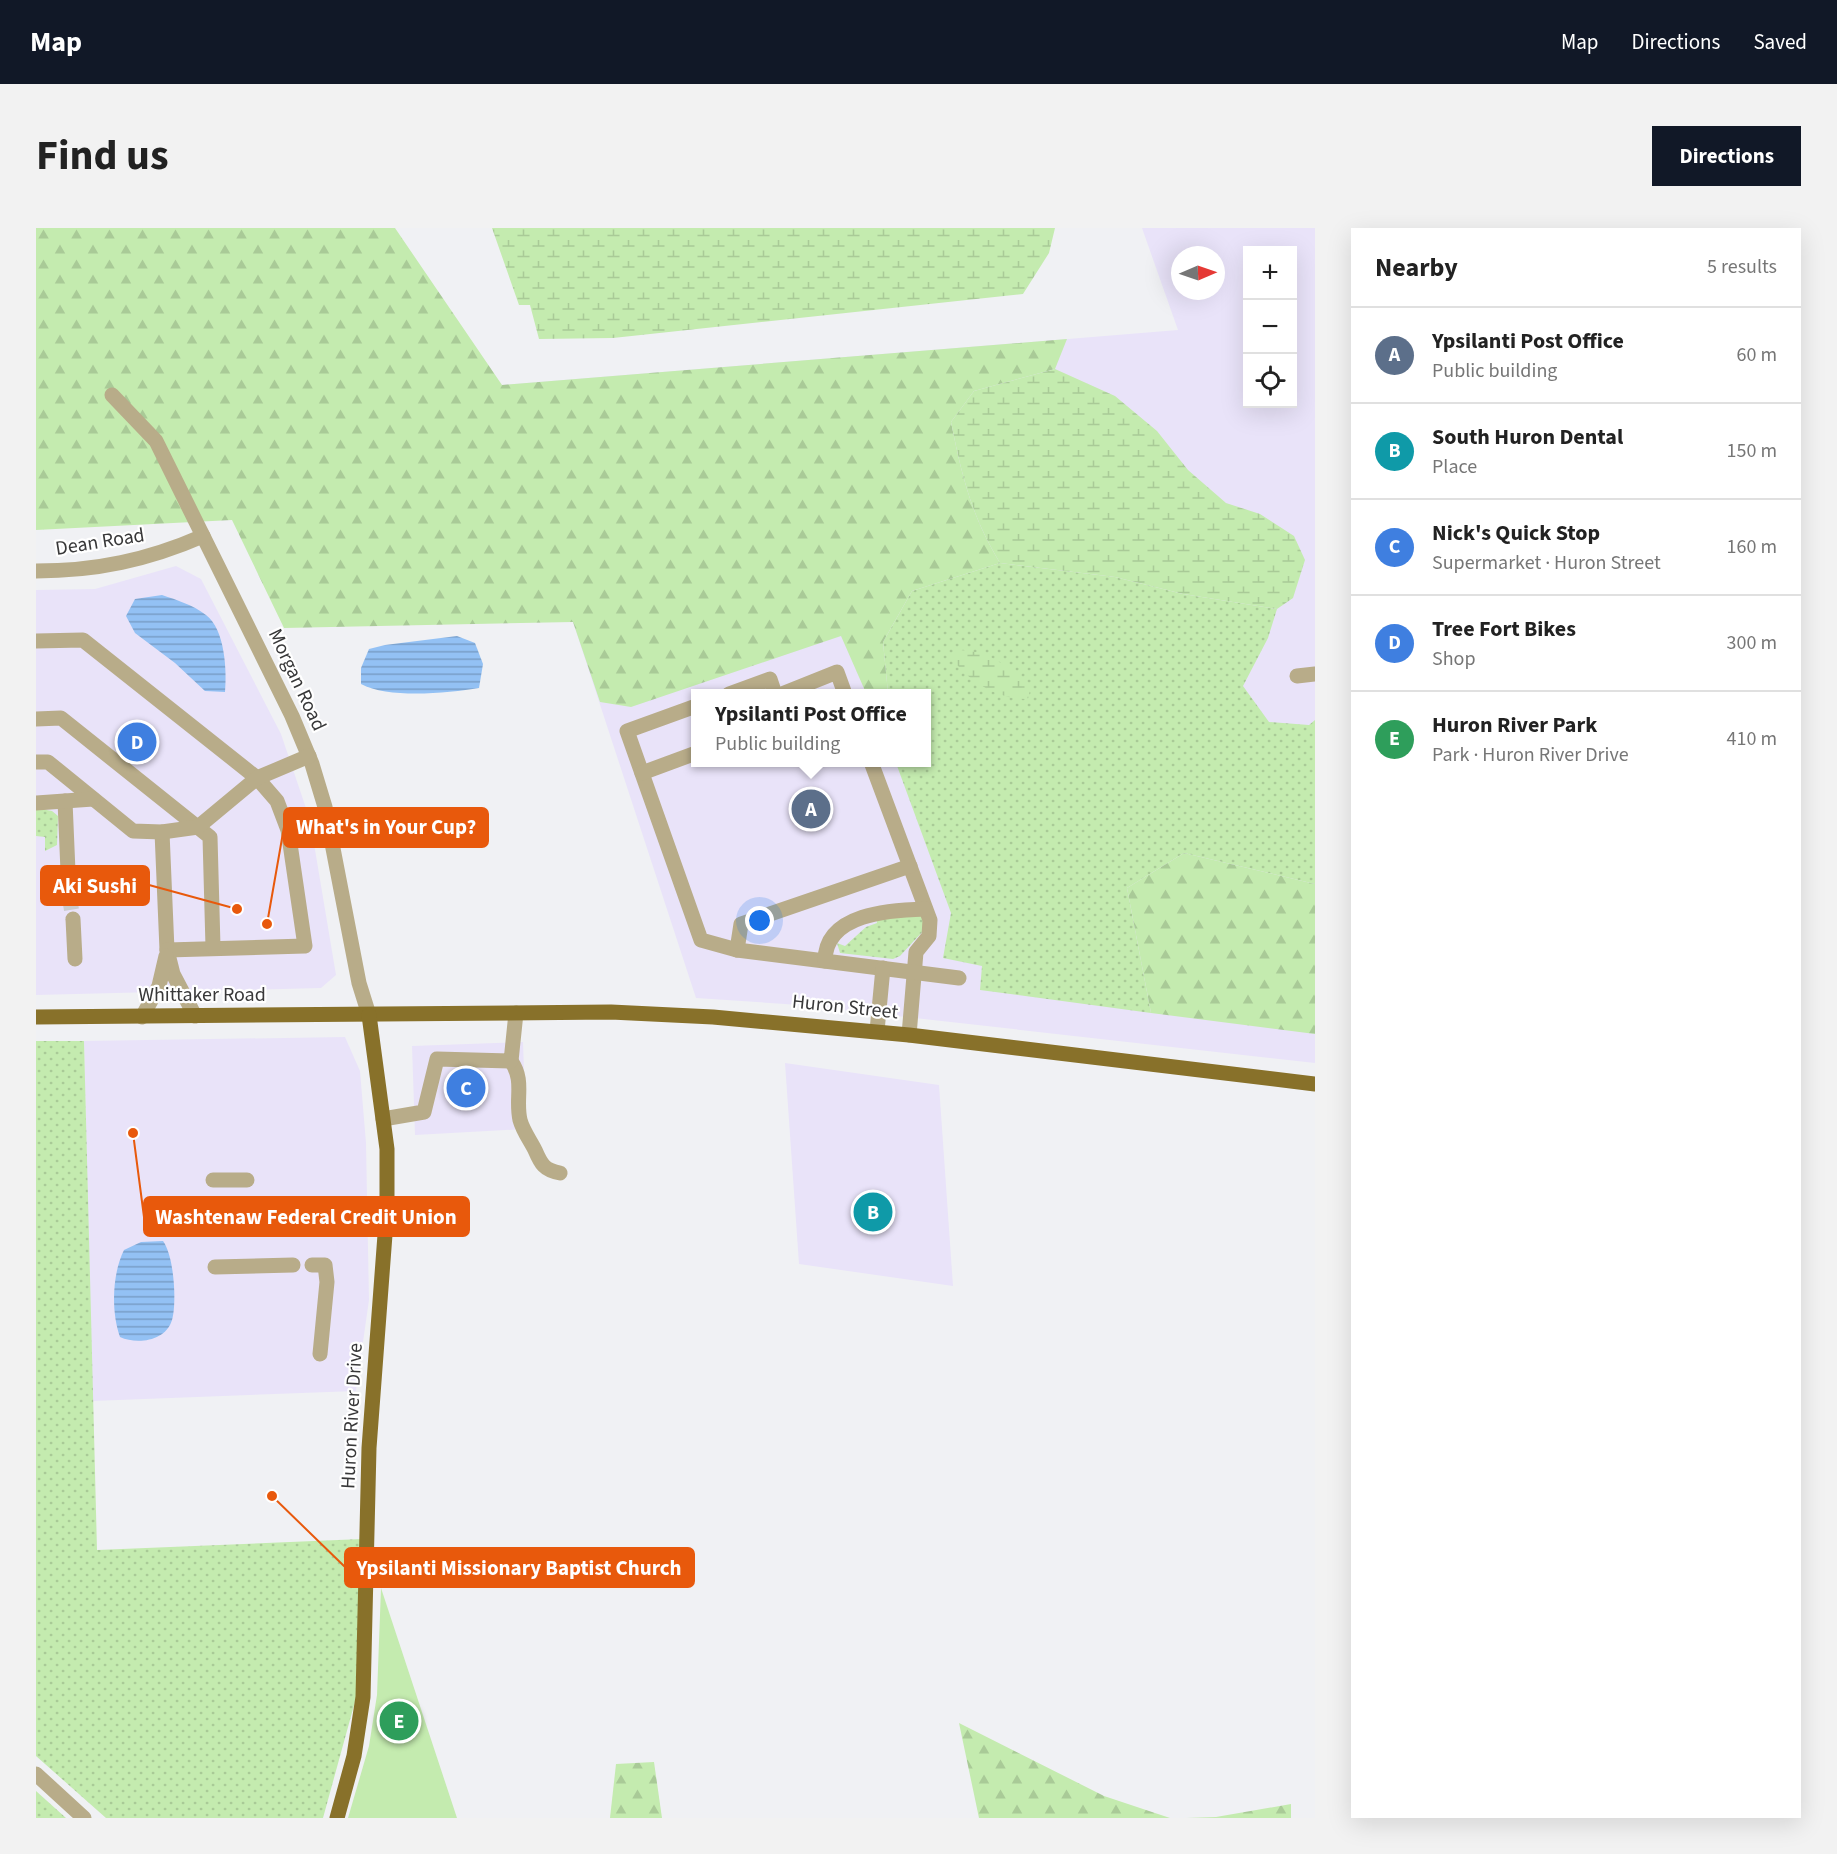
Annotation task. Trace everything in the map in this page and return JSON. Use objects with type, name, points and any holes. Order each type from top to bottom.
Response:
[{"type":"main road","name":"Huron Street","points":[[369,1015],[611,1012],[713,1017],[877,1031],[1315,1084]]},
{"type":"main road","name":"Whittaker Road","points":[[36,1017],[369,1015]]},
{"type":"main road","name":"Huron River Drive","points":[[338,1818],[354,1756],[363,1697],[369,1448],[387,1202],[387,1149],[369,1015]]},
{"type":"street","name":"Morgan Road","points":[[112,395],[156,441],[309,756],[325,807],[359,983],[369,1015]]},
{"type":"street","name":"Dean Road","points":[[36,571],[81,571],[120,565],[166,553],[203,536]]},
{"type":"street","points":[[36,641],[83,640],[257,778],[277,801],[288,830],[305,946],[167,950]]},
{"type":"street","points":[[792,689],[837,672],[843,689]]},
{"type":"street","points":[[1297,676],[1315,674]]},
{"type":"street","points":[[740,689],[770,678],[774,689]]},
{"type":"street","points":[[691,708],[627,731],[701,940],[737,950],[959,978]]},
{"type":"street","points":[[36,719],[61,718],[210,837],[213,947]]},
{"type":"street","points":[[642,773],[691,755]]},
{"type":"street","points":[[36,762],[48,762],[133,831],[162,832],[198,827],[257,778],[309,756]]},
{"type":"street","points":[[873,767],[930,920],[929,936],[916,952],[909,1035]]},
{"type":"street","points":[[36,803],[93,799]]},
{"type":"street","points":[[65,801],[69,895]]},
{"type":"street","points":[[162,832],[167,950],[173,974],[195,1016]]},
{"type":"street","points":[[737,950],[741,924],[909,866]]},
{"type":"street","points":[[825,961],[831,938],[859,918],[885,911],[925,909]]},
{"type":"street","points":[[73,919],[75,959]]},
{"type":"street","points":[[142,1017],[159,986],[167,950]]},
{"type":"street","points":[[877,1031],[883,968]]},
{"type":"street","points":[[516,1013],[511,1061],[520,1080],[519,1105],[524,1132],[540,1164],[560,1173]]},
{"type":"street","points":[[383,1119],[424,1112],[437,1059],[511,1061]]},
{"type":"street","points":[[213,1180],[247,1180]]},
{"type":"street","points":[[215,1267],[293,1265]]},
{"type":"street","points":[[312,1265],[325,1265],[327,1282],[320,1354]]},
{"type":"street","points":[[36,1774],[84,1818]]},
{"type":"shaded area","points":[[1142,228],[1315,228],[1315,1063],[799,1005],[696,998],[573,622],[502,385],[1178,330]]},
{"type":"shaded area","points":[[176,566],[201,579],[281,734],[310,820],[336,975],[321,988],[36,995],[36,590],[95,589]]},
{"type":"shaded area","points":[[345,1037],[360,1071],[366,1143],[369,1300],[356,1391],[92,1401],[84,1041]]},
{"type":"shaded area","points":[[523,1042],[526,1129],[415,1135],[412,1046]]},
{"type":"shaded area","points":[[785,1063],[939,1085],[953,1286],[799,1264]]},
{"type":"green space","points":[[36,228],[395,228],[502,385],[1067,339],[1055,369],[974,391],[951,422],[969,495],[982,528],[1000,563],[912,591],[883,642],[888,689],[864,689],[841,636],[631,707],[600,702],[573,622],[284,628],[232,520],[36,530]]},
{"type":"green space","points":[[492,228],[1055,228],[1049,253],[1023,294],[613,338],[539,339],[530,305],[519,305]]},
{"type":"green space","points":[[1055,369],[1115,396],[1157,431],[1188,470],[1226,503],[1260,514],[1294,536],[1305,560],[1293,598],[1277,609],[1183,594],[1115,577],[1000,563],[982,528],[969,495],[951,422],[974,391]]},
{"type":"green space","points":[[1000,563],[1115,577],[1183,594],[1277,609],[1268,638],[1243,686],[1269,722],[1309,725],[1315,720],[1315,884],[1184,853],[1127,888],[1151,1013],[980,990],[982,966],[943,958],[951,913],[897,767],[931,767],[931,689],[888,689],[883,642],[912,591]]},
{"type":"green space","points":[[959,650],[980,653],[1008,668],[1030,690],[1028,699],[1017,699],[996,693],[976,682],[953,659]]},
{"type":"green space","points":[[36,808],[52,811],[58,816],[57,845],[45,851],[45,837],[36,836]]},
{"type":"green space","points":[[1184,853],[1315,884],[1315,1034],[1151,1013],[1127,888]]},
{"type":"green space","points":[[876,916],[922,916],[925,929],[900,956],[893,959],[840,953],[837,943],[845,946],[866,927],[877,923]]},
{"type":"green space","points":[[36,1041],[84,1041],[97,1550],[362,1539],[356,1698],[323,1818],[106,1818],[36,1756]]},
{"type":"green space","points":[[381,1588],[457,1818],[348,1818],[369,1746],[377,1695]]},
{"type":"green space","points":[[959,1723],[1104,1796],[1170,1818],[979,1818]]},
{"type":"green space","points":[[654,1762],[662,1818],[610,1818],[616,1764]]},
{"type":"green space","points":[[36,1791],[66,1818],[36,1818]]},
{"type":"green space","points":[[1291,1804],[1291,1818],[1186,1818],[1216,1817]]},
{"type":"water","points":[[162,595],[196,608],[212,621],[221,640],[226,673],[225,692],[205,691],[175,663],[135,633],[126,616],[135,599]]},
{"type":"water","points":[[457,636],[475,643],[483,664],[479,688],[419,694],[387,692],[361,684],[361,668],[369,649]]},
{"type":"water","points":[[163,1241],[170,1257],[174,1279],[174,1312],[169,1327],[157,1337],[142,1341],[120,1337],[115,1316],[114,1293],[117,1270],[124,1250],[141,1242]]},
{"type":"tunnel","points":[[69,895],[73,919]]},
{"type":"place","name":"Tree Fort Bikes","points":[[137,742]]},
{"type":"place","name":"Ypsilanti Post Office","points":[[811,809]]},
{"type":"place","name":"Aki Sushi","points":[[237,909]]},
{"type":"place","name":"What's in Your Cup?","points":[[267,924]]},
{"type":"place","name":"Nick's Quick Stop","points":[[466,1088]]},
{"type":"place","name":"Washtenaw Federal Credit Union","points":[[133,1133]]},
{"type":"place","name":"South Huron Dental","points":[[873,1212]]},
{"type":"place","name":"Ypsilanti Missionary Baptist Church","points":[[272,1496]]},
{"type":"place","name":"Huron River Park","points":[[399,1721]]}]
